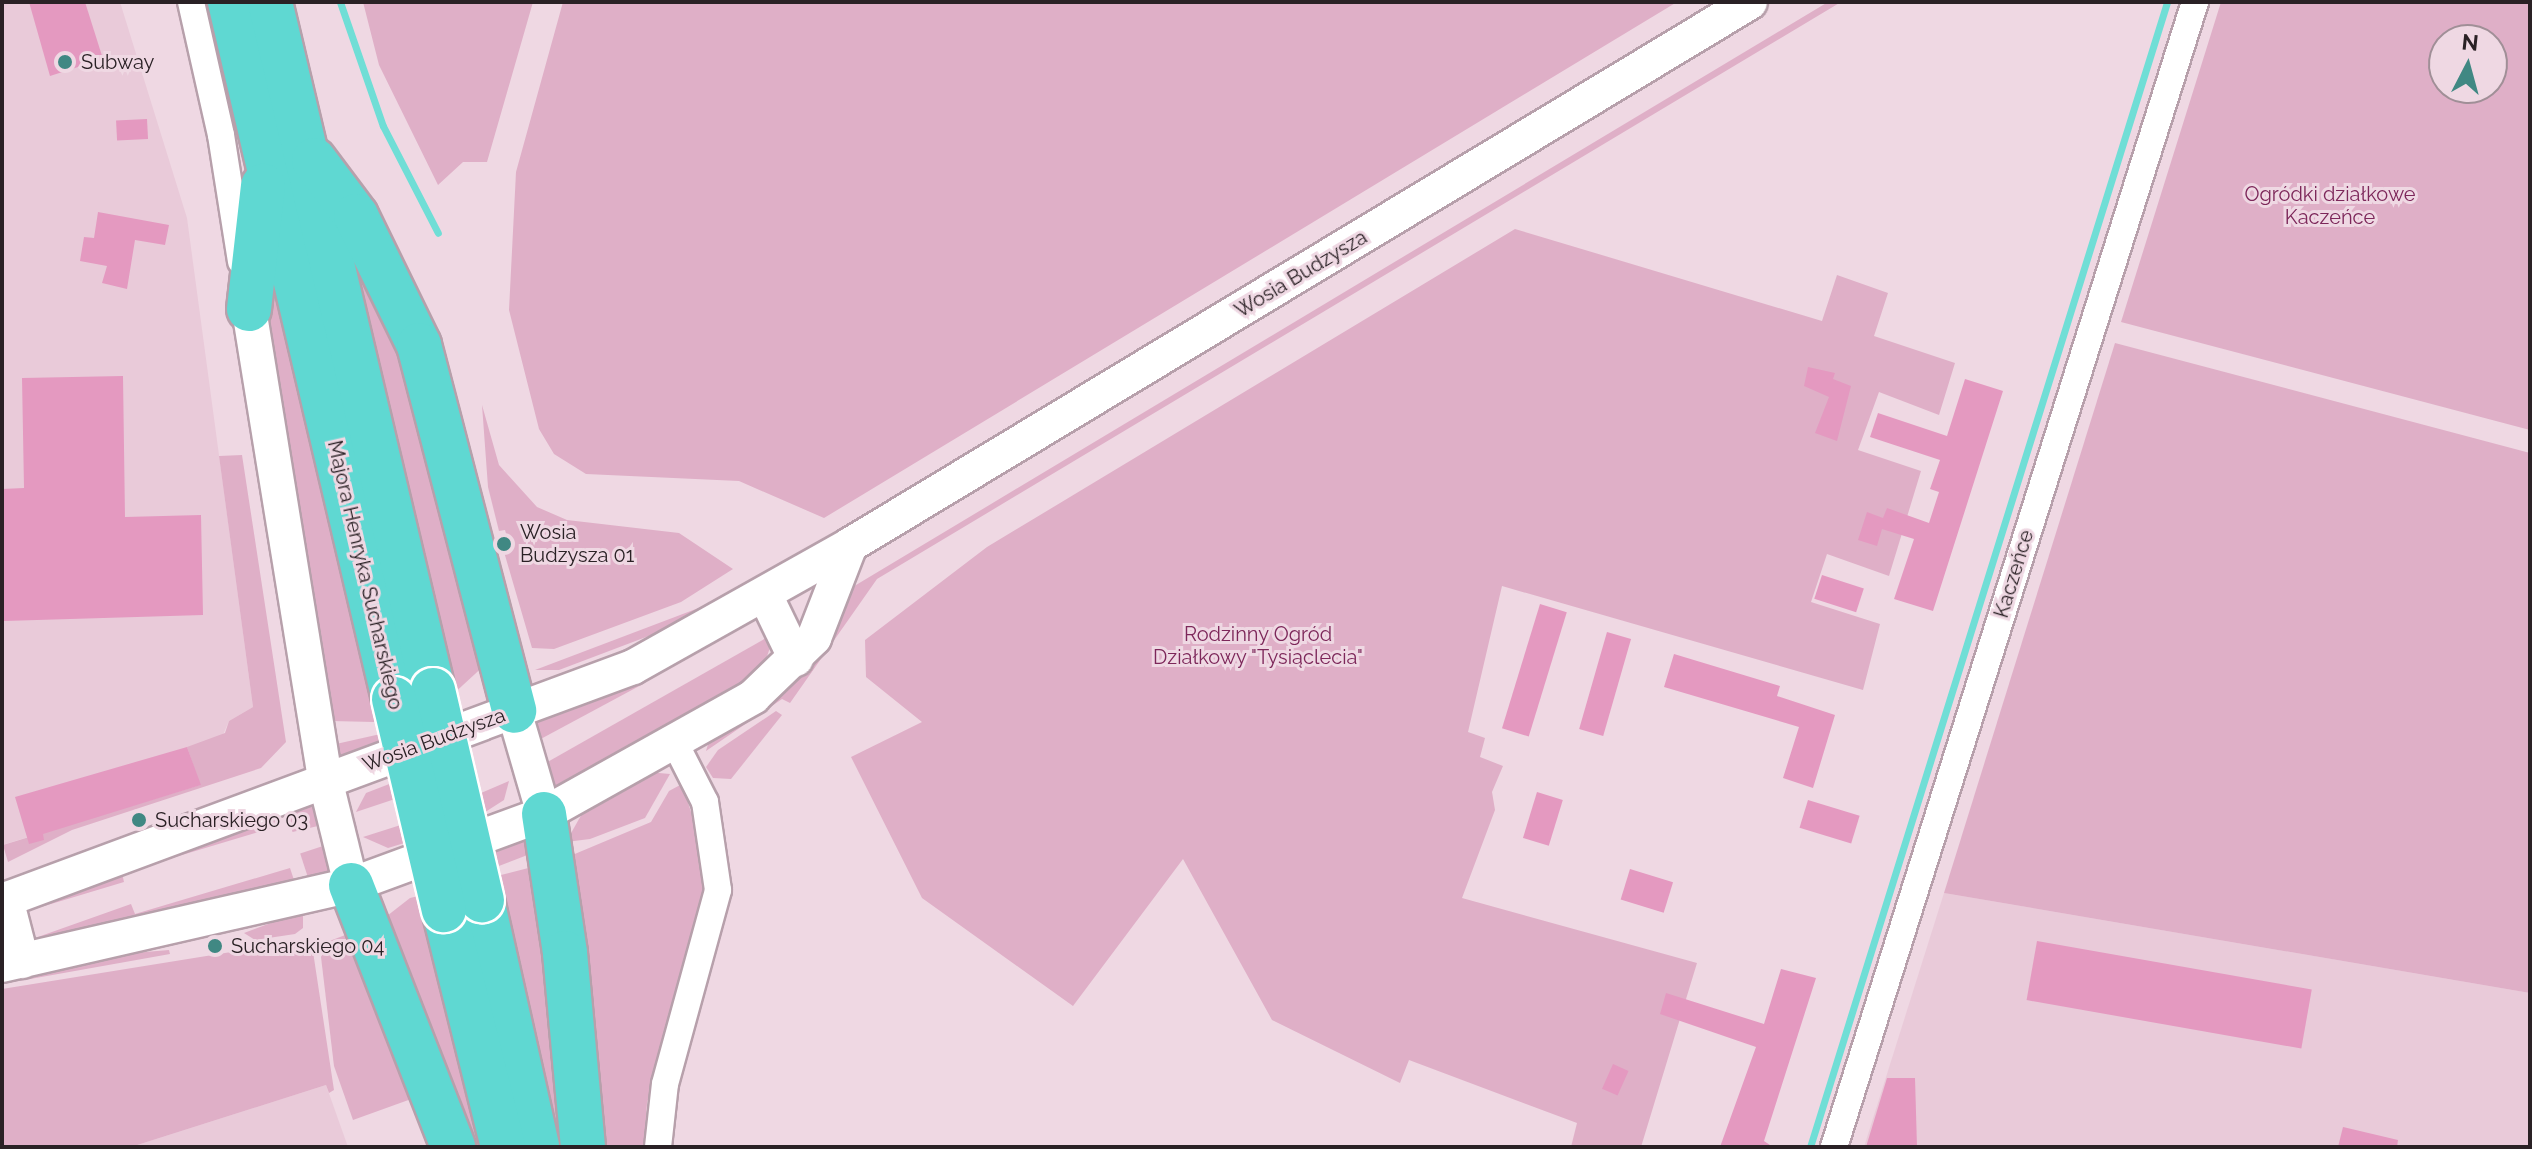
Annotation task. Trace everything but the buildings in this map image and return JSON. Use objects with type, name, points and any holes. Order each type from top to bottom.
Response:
[{"type":"highway","name":"Majora Henryka Sucharskiego","points":[[230,2],[286,152]]},
{"type":"highway","name":"Majora Henryka Sucharskiego","points":[[270,2],[286,152],[463,905],[537,1147]]},
{"type":"highway","points":[[249,309],[286,152],[356,216],[419,345],[514,711]]},
{"type":"highway","points":[[544,814],[565,953],[583,1147]]},
{"type":"highway","points":[[351,885],[453,1147]]},
{"type":"highway","name":"Majora Henryka Sucharskiego","points":[[463,905],[503,1147]]},
{"type":"street","points":[[191,2],[221,135],[325,779],[351,885]]},
{"type":"street","name":"Wosia Budzysza","points":[[4,900],[633,667],[850,545],[1750,2]]},
{"type":"street","name":"Kaczeńce","points":[[1834,1147],[2195,2]]},
{"type":"street","points":[[4,900],[12,963],[351,885],[544,814],[753,697],[796,659],[814,638],[850,545]]},
{"type":"street","points":[[765,595],[796,659]]},
{"type":"street","points":[[514,711],[544,814]]},
{"type":"street","points":[[658,1147],[665,1084],[718,890],[705,802],[675,743]]},
{"type":"shaded area","points":[[2,2],[120,2],[187,218],[253,707],[229,721],[201,785],[2,845]]},
{"type":"shaded area","points":[[1944,893],[2530,993],[2530,1147],[1864,1147]]},
{"type":"shaded area","points":[[326,1085],[348,1147],[131,1147]]},
{"type":"green space","points":[[363,2],[533,2],[487,162],[463,162],[438,185],[379,65]]},
{"type":"green space","points":[[563,2],[1677,2],[824,518],[739,481],[586,474],[554,454],[539,429],[509,310],[516,172]]},
{"type":"green space","points":[[1828,2],[1841,2],[877,579],[790,703],[782,699],[706,751],[709,741],[836,597]]},
{"type":"green space","name":"Ogródki działkowe Kaczeńce","points":[[2221,2],[2530,2],[2530,430],[2121,322]]},
{"type":"green space","points":[[337,214],[390,322],[488,662],[450,697]]},
{"type":"green space","name":"Rodzinny Ogród Działkowy \"Tysiąclecia\"","points":[[1515,229],[1822,321],[1837,275],[1888,293],[1874,336],[1955,363],[1939,415],[1879,392],[1858,450],[1921,471],[1889,576],[1827,554],[1811,602],[1880,624],[1863,690],[1502,586],[1468,732],[1485,738],[1480,757],[1503,766],[1492,792],[1495,810],[1462,898],[1697,963],[1641,1147],[1571,1147],[1577,1123],[1409,1060],[1400,1083],[1272,1020],[1183,859],[1073,1006],[922,898],[851,757],[922,722],[866,677],[865,640],[987,547]]},
{"type":"green space","points":[[266,230],[382,720],[374,722],[331,721],[269,334]]},
{"type":"green space","points":[[2115,343],[2530,453],[2530,993],[1944,893]]},
{"type":"green space","points":[[482,405],[499,465],[537,507],[567,520],[679,533],[733,569],[681,602],[554,649],[532,648],[502,545],[509,544],[505,530],[499,531],[488,487]]},
{"type":"green space","points":[[242,455],[286,742],[261,768],[72,830],[8,862],[3,845],[200,785],[187,747],[225,733],[229,721],[253,707],[219,456]]},
{"type":"green space","points":[[725,598],[720,609],[559,670],[535,670]]},
{"type":"green space","points":[[775,633],[764,665],[745,685],[552,794],[544,764]]},
{"type":"green space","points":[[641,680],[643,684],[537,741],[530,721]]},
{"type":"green space","points":[[776,711],[782,715],[731,779],[713,778],[706,767],[718,750]]},
{"type":"green space","points":[[385,733],[388,743],[339,760],[336,744]]},
{"type":"green space","points":[[648,772],[670,774],[645,818],[590,839],[566,842],[583,812]]},
{"type":"green space","points":[[397,781],[401,797],[356,812],[366,793]]},
{"type":"green space","points":[[509,781],[504,800],[479,816],[474,796]]},
{"type":"green space","points":[[682,784],[701,843],[706,885],[692,951],[647,1103],[644,1147],[599,1147],[570,856],[651,822],[669,791]]},
{"type":"green space","points":[[311,801],[317,826],[292,832],[287,807]]},
{"type":"green space","points":[[274,814],[278,826],[122,873],[124,882],[31,910],[30,907]]},
{"type":"green space","points":[[407,823],[411,841],[388,848],[363,837]]},
{"type":"green space","points":[[533,833],[530,854],[491,869],[487,853]]},
{"type":"green space","points":[[323,846],[332,874],[309,881],[300,853]]},
{"type":"green space","points":[[540,865],[569,1147],[552,1147],[493,877]]},
{"type":"green space","points":[[290,868],[295,883],[35,938],[131,904],[135,914]]},
{"type":"green space","points":[[423,895],[486,1147],[468,1147],[378,923],[410,898]]},
{"type":"green space","points":[[303,911],[303,928],[295,934],[255,940],[244,933]]},
{"type":"green space","points":[[353,932],[414,1098],[353,1120],[334,1066],[321,957],[327,942]]},
{"type":"green space","points":[[305,940],[312,945],[334,1090],[329,1093],[326,1085],[131,1147],[2,1147],[2,989]]},
{"type":"green space","points":[[169,950],[170,954],[2,984],[2,980],[109,955]]},
{"type":"waterway","points":[[340,2],[383,126],[438,233]]},
{"type":"waterway","points":[[1810,1147],[2167,2]]},
{"type":"place","name":"Subway","points":[[65,62]]},
{"type":"place","name":"Wosia Budzysza 01","points":[[504,544]]},
{"type":"place","name":"Sucharskiego 03","points":[[139,820]]},
{"type":"place","name":"Sucharskiego 04","points":[[215,946]]}]
